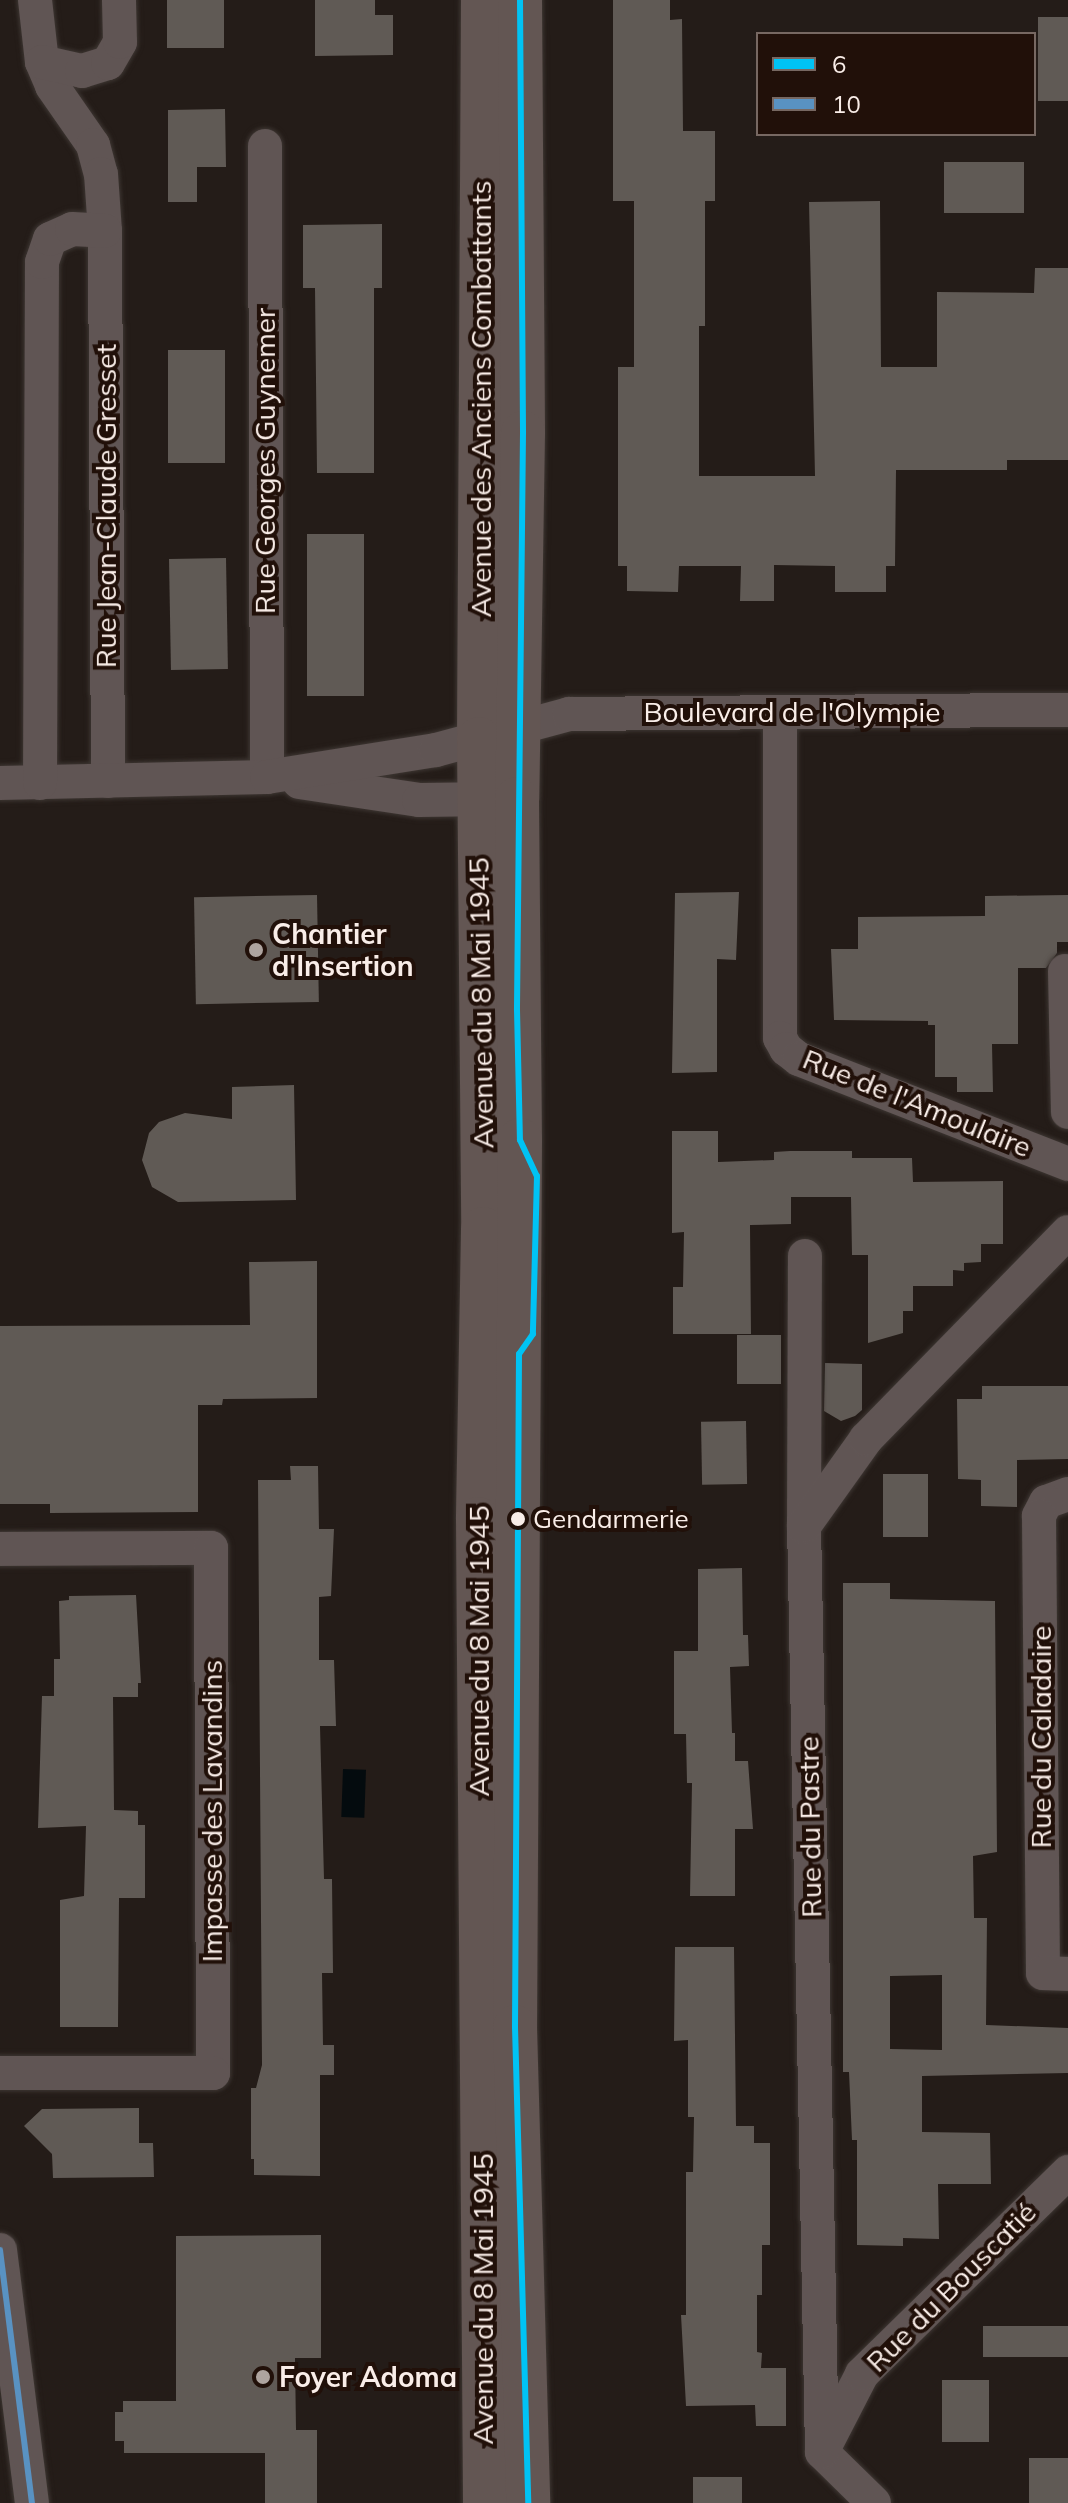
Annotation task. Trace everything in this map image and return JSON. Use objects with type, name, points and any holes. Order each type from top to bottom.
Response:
[{"type":"main road","name":"Avenue des Anciens Combattants","points":[[483,0],[498,799]]},
{"type":"main road","name":"Avenue des Anciens Combattants","points":[[499,733],[523,433],[520,0]]},
{"type":"main road","name":"Avenue du 8 Mai 1945","points":[[485,2503],[478,1519],[483,1229],[498,799]]},
{"type":"main road","name":"Avenue du 8 Mai 1945","points":[[498,799],[520,1140],[515,2027],[528,2503]]},
{"type":"street","points":[[35,0],[42,62],[82,71],[108,63],[120,42],[119,0]]},
{"type":"street","name":"Rue Jean-Claude Gresset","points":[[42,62],[52,86],[93,145],[101,174],[105,231],[108,781]]},
{"type":"street","name":"Rue Georges Guynemer","points":[[265,146],[267,777]]},
{"type":"street","points":[[40,783],[42,262],[50,239],[72,229],[105,231]]},
{"type":"street","name":"Boulevard de l'Olympie","points":[[267,777],[436,750],[569,714],[1068,710]]},
{"type":"street","name":"Rue de l'Amoulaire","points":[[780,712],[780,1038],[786,1049],[799,1059],[1068,1164]]},
{"type":"street","points":[[0,783],[267,777],[419,800],[498,799]]},
{"type":"street","points":[[1065,971],[1068,1112]]},
{"type":"street","points":[[804,1526],[866,1439],[1068,1232]]},
{"type":"street","name":"Rue du Pastre","points":[[805,1256],[804,1526],[822,2452]]},
{"type":"street","name":"Rue du Caladaire","points":[[1068,1494],[1046,1502],[1039,1516],[1043,1973],[1068,1974]]},
{"type":"street","name":"Impasse des Lavandins","points":[[0,1549],[211,1548],[213,2057],[213,2073],[0,2073]]},
{"type":"street","name":"Rue du Bouscatié","points":[[822,2452],[862,2374],[1068,2172]]},
{"type":"street","points":[[0,2250],[32,2503]]},
{"type":"street","points":[[822,2452],[874,2503]]},
{"type":"shaded area","points":[[343,1769],[366,1770],[364,1818],[341,1817]]},
{"type":"building","points":[[167,0],[224,0],[224,48],[167,48]]},
{"type":"building","points":[[315,0],[375,0],[375,15],[393,15],[393,55],[315,56]]},
{"type":"building","points":[[613,0],[670,0],[670,20],[682,19],[683,131],[715,131],[715,201],[705,201],[705,326],[699,326],[699,476],[815,476],[809,202],[880,201],[881,367],[937,367],[937,292],[1034,293],[1035,268],[1068,268],[1068,460],[1007,460],[1007,470],[896,470],[895,566],[886,566],[886,592],[835,592],[835,566],[774,565],[774,601],[740,601],[741,566],[679,566],[678,592],[627,591],[627,566],[618,566],[618,367],[634,367],[634,201],[613,201]]},
{"type":"building","points":[[1038,17],[1068,17],[1068,101],[1038,101]]},
{"type":"building","points":[[225,109],[226,167],[197,167],[197,202],[168,202],[168,110]]},
{"type":"building","points":[[944,162],[1024,162],[1024,213],[944,213]]},
{"type":"building","points":[[382,224],[382,288],[374,288],[374,473],[317,473],[315,288],[303,288],[303,225]]},
{"type":"building","points":[[168,350],[225,350],[225,463],[168,463]]},
{"type":"building","points":[[307,534],[364,534],[364,696],[307,696]]},
{"type":"building","points":[[226,558],[228,669],[171,670],[169,559]]},
{"type":"building","points":[[739,892],[736,960],[717,959],[717,1072],[672,1073],[675,893]]},
{"type":"building","name":"Chantier d'Insertion","points":[[317,895],[319,1002],[196,1004],[194,897]]},
{"type":"building","points":[[1068,895],[1068,942],[1057,942],[1057,953],[1046,968],[1018,968],[1018,1044],[992,1044],[993,1092],[957,1092],[957,1077],[935,1077],[935,1025],[928,1025],[928,1021],[834,1020],[831,949],[858,949],[858,917],[985,916],[985,896]]},
{"type":"building","points":[[294,1085],[296,1200],[178,1202],[152,1187],[142,1160],[149,1133],[159,1122],[185,1113],[232,1119],[232,1087]]},
{"type":"building","points":[[672,1131],[718,1131],[718,1162],[774,1160],[774,1152],[852,1151],[852,1158],[912,1158],[913,1182],[1003,1181],[1003,1244],[981,1244],[981,1262],[964,1263],[964,1271],[953,1270],[953,1286],[913,1286],[913,1311],[903,1311],[903,1333],[868,1343],[868,1255],[852,1255],[851,1197],[791,1197],[791,1224],[750,1225],[751,1334],[673,1334],[673,1287],[683,1287],[684,1232],[672,1233]]},
{"type":"building","points":[[317,1261],[317,1398],[223,1399],[222,1405],[198,1405],[198,1512],[50,1513],[50,1504],[0,1504],[0,1326],[250,1325],[249,1262]]},
{"type":"building","points":[[737,1335],[781,1335],[781,1384],[737,1384]]},
{"type":"building","points":[[825,1363],[862,1364],[862,1410],[855,1416],[841,1421],[824,1411]]},
{"type":"building","points":[[982,1386],[1068,1386],[1068,1459],[1017,1460],[1017,1507],[981,1506],[981,1480],[958,1479],[957,1399],[982,1399]]},
{"type":"building","points":[[746,1421],[747,1484],[702,1485],[701,1422]]},
{"type":"building","points":[[290,1466],[318,1466],[319,1529],[334,1529],[331,1596],[319,1597],[319,1660],[334,1660],[336,1726],[320,1726],[324,1879],[332,1879],[333,1973],[322,1973],[323,2045],[334,2045],[334,2075],[320,2075],[320,2176],[254,2175],[254,2159],[251,2159],[251,2088],[256,2088],[262,2065],[258,1480],[291,1480]]},
{"type":"building","points":[[883,1474],[928,1474],[928,1537],[883,1537]]},
{"type":"building","points":[[742,1568],[743,1635],[748,1635],[749,1666],[730,1667],[732,1733],[735,1733],[735,1761],[748,1761],[753,1829],[735,1829],[735,1896],[690,1896],[692,1783],[687,1783],[686,1734],[674,1734],[674,1651],[698,1651],[698,1569]]},
{"type":"building","points":[[843,1583],[890,1583],[890,1599],[995,1601],[997,1852],[973,1856],[974,1918],[987,1918],[986,2025],[1068,2028],[1068,2073],[922,2076],[922,2132],[990,2133],[991,2184],[938,2184],[939,2239],[903,2238],[903,2246],[857,2245],[857,2140],[852,2140],[849,2072],[843,2072]],"holes":[[[942,1975],[942,2050],[890,2049],[890,1976]]]},
{"type":"building","points":[[136,1595],[141,1683],[138,1683],[138,1697],[113,1697],[114,1810],[138,1811],[138,1825],[145,1825],[145,1898],[119,1898],[118,2027],[60,2027],[60,1900],[84,1896],[86,1826],[38,1828],[42,1696],[54,1696],[54,1659],[60,1659],[59,1601],[69,1600],[69,1596]]},
{"type":"building","points":[[675,1947],[734,1947],[736,2126],[754,2126],[754,2143],[770,2143],[770,2245],[762,2245],[762,2295],[757,2295],[757,2352],[762,2353],[761,2368],[786,2368],[786,2426],[756,2426],[755,2405],[686,2406],[681,2315],[686,2315],[686,2172],[693,2172],[694,2117],[688,2117],[688,2040],[674,2041]]},
{"type":"building","points":[[139,2108],[139,2143],[153,2143],[154,2177],[53,2178],[52,2154],[24,2126],[42,2109]]},
{"type":"building","name":"Foyer Adoma","points":[[321,2235],[321,2358],[295,2358],[296,2430],[317,2430],[317,2503],[265,2503],[265,2453],[124,2453],[124,2441],[115,2441],[115,2412],[123,2412],[123,2401],[176,2401],[176,2236]]},
{"type":"building","points":[[983,2326],[1068,2326],[1068,2357],[983,2357]]},
{"type":"building","points":[[942,2380],[989,2380],[989,2442],[942,2442]]},
{"type":"building","points":[[1029,2458],[1068,2458],[1068,2503],[1029,2503]]},
{"type":"building","points":[[693,2477],[742,2477],[742,2503],[693,2503]]},
{"type":"transit line","name":"6","points":[[520,0],[523,433],[517,1010],[520,1140],[537,1176],[533,1334],[519,1354],[515,2027],[528,2503]]},
{"type":"transit line","name":"10","points":[[0,2250],[32,2503]]},
{"type":"place","name":"Chantier d'Insertion","points":[[256,950]]},
{"type":"place","name":"Gendarmerie","points":[[518,1519]]},
{"type":"place","name":"Foyer Adoma","points":[[263,2377]]}]
